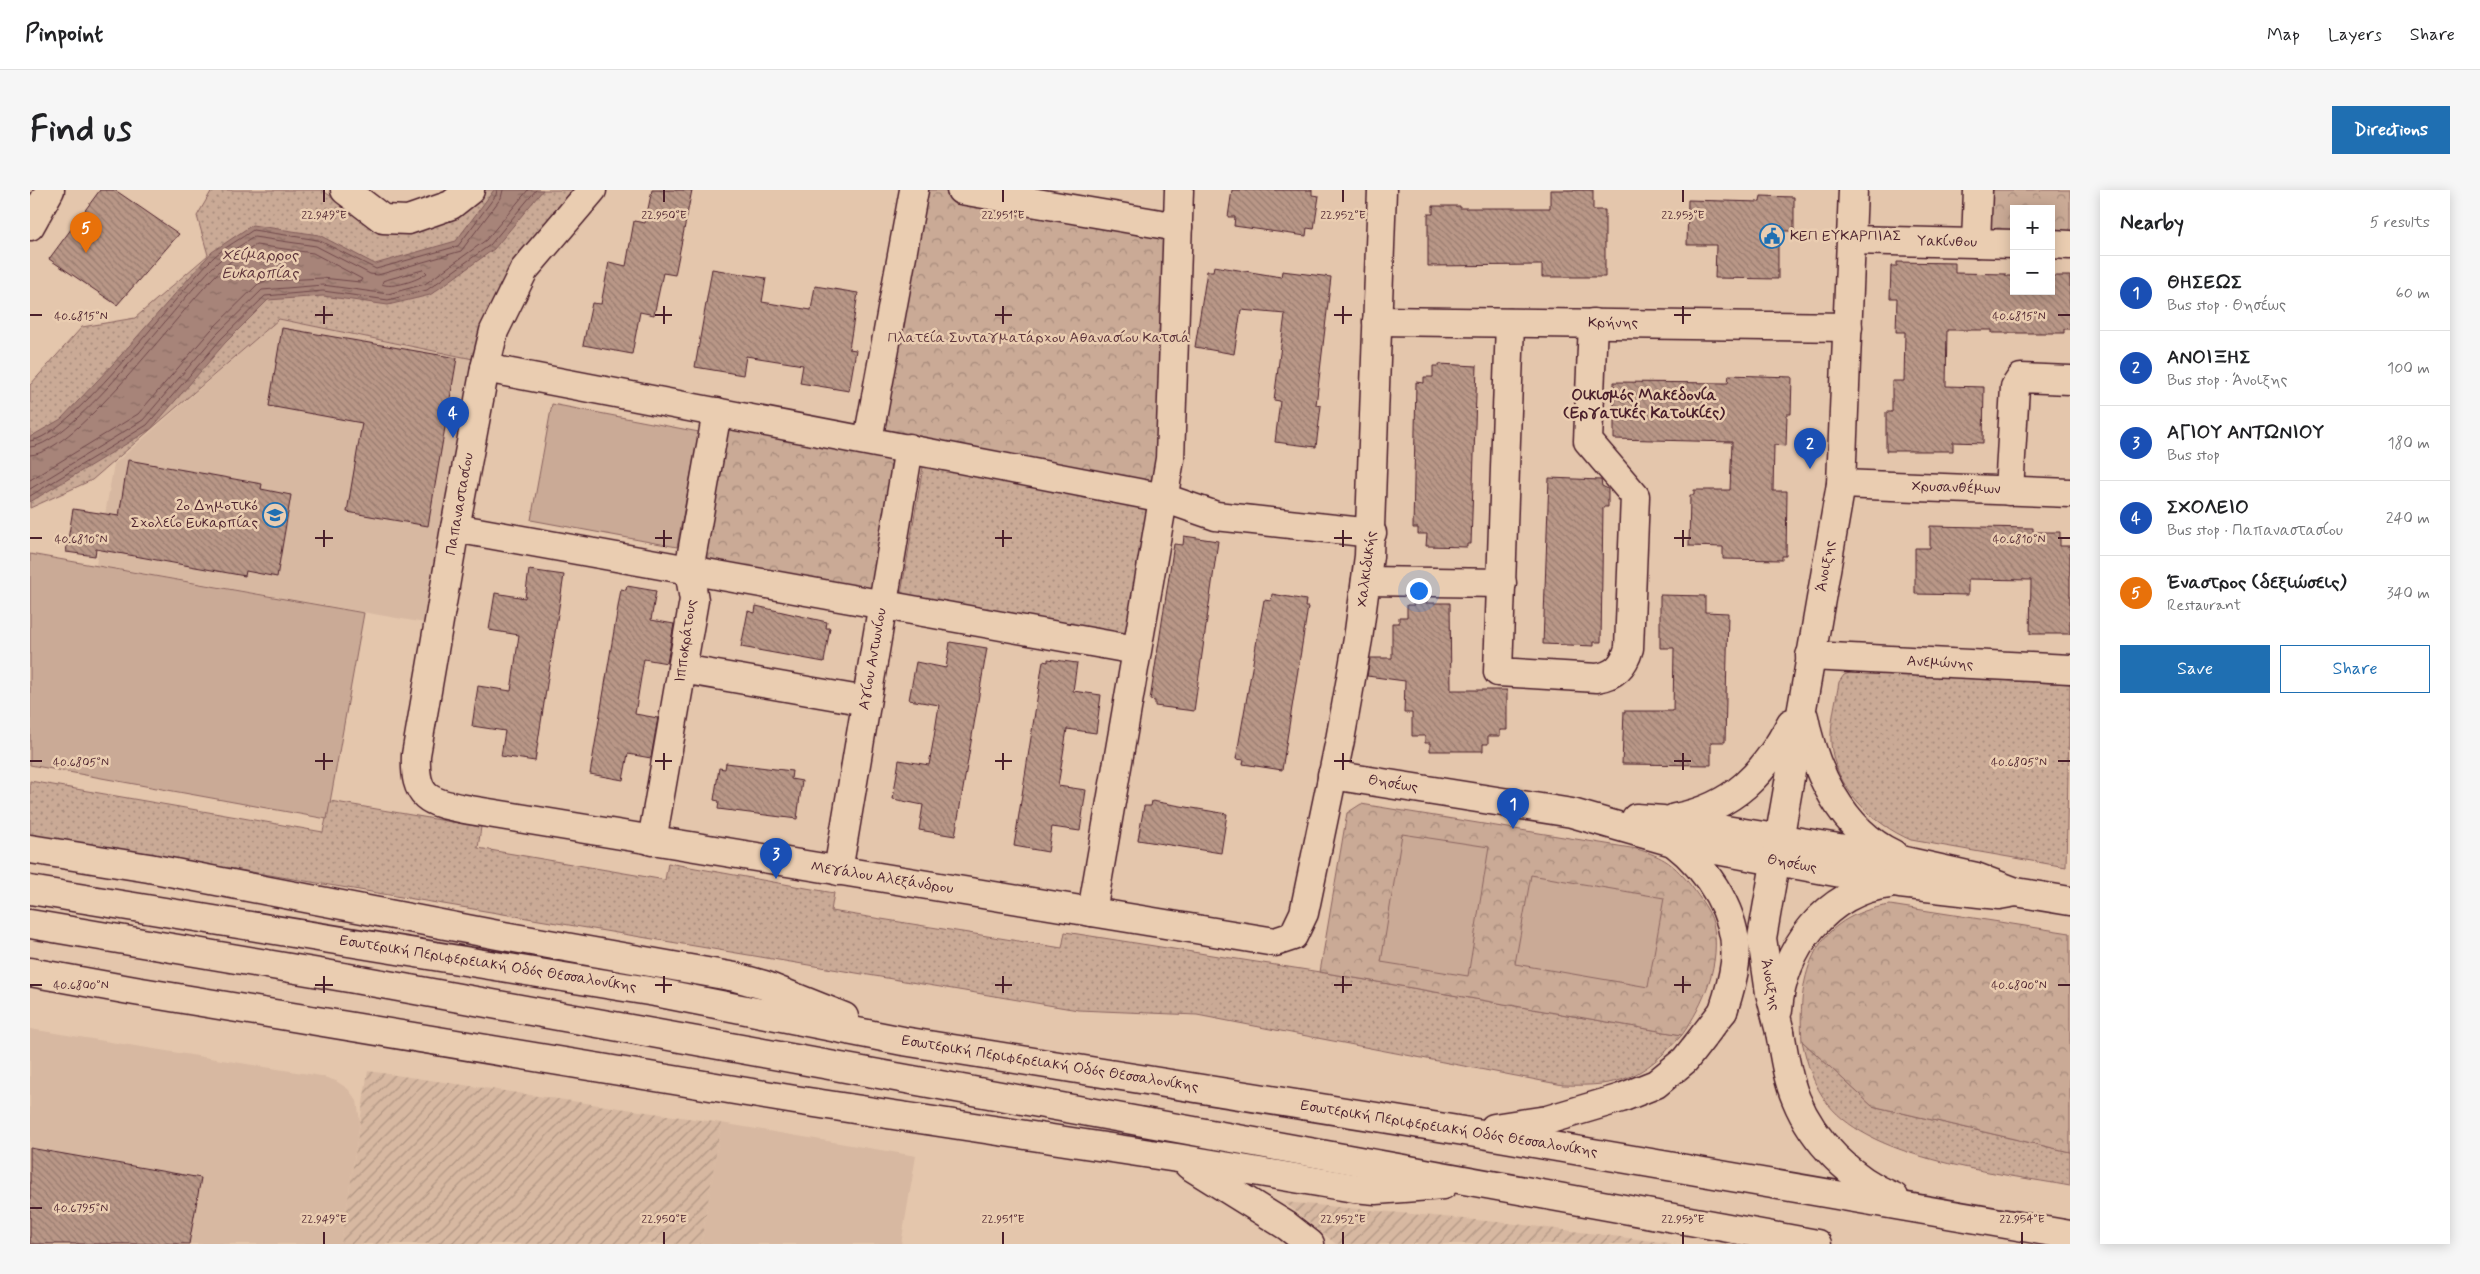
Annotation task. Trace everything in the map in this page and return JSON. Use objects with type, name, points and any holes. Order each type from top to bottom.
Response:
[{"type":"main road","points":[[30,226],[50,190]]},
{"type":"main road","points":[[345,190],[383,219],[408,220],[450,205],[470,190]]},
{"type":"main road","name":"Παπαναστασίου","points":[[419,790],[415,769],[416,755],[455,528],[485,368],[494,331],[524,270],[592,190]]},
{"type":"main road","points":[[868,440],[914,190]]},
{"type":"main road","points":[[961,190],[1178,227]]},
{"type":"main road","points":[[1092,912],[1136,650],[1164,498],[1171,443],[1179,190]]},
{"type":"main road","name":"Χαλκιδικής","points":[[1289,938],[1299,928],[1304,913],[1358,639],[1372,533],[1382,190]]},
{"type":"main road","name":"Άνοιξης","points":[[1470,1132],[1547,1120],[1642,1091],[1656,1084],[1685,1060],[1701,1042],[1742,982],[1762,938],[1801,703],[1841,484],[1852,190]]},
{"type":"main road","points":[[1976,243],[1978,190]]},
{"type":"main road","name":"Υακίνθου","points":[[1851,240],[2010,244]]},
{"type":"main road","points":[[2055,244],[2070,245]]},
{"type":"main road","name":"Κρήνης","points":[[1377,321],[1848,327]]},
{"type":"main road","points":[[1510,323],[1498,672],[1597,678],[1609,676],[1619,669],[1627,656],[1630,639],[1635,496],[1588,441],[1593,323]]},
{"type":"main road","points":[[485,368],[1164,498],[1216,516],[1372,533]]},
{"type":"main road","points":[[2009,490],[2015,386],[2021,378],[2070,380]]},
{"type":"main road","name":"Ιπποκράτους","points":[[652,841],[694,600],[689,570],[716,412]]},
{"type":"main road","name":"Αγίου Αντωνίου","points":[[838,871],[909,448]]},
{"type":"main road","name":"Χρυσανθέμων","points":[[1841,484],[2070,493]]},
{"type":"main road","points":[[455,528],[1136,650]]},
{"type":"main road","points":[[1366,581],[1502,583]]},
{"type":"main road","name":"Ανεμώνης","points":[[1810,656],[2070,669]]},
{"type":"main road","points":[[682,669],[866,701]]},
{"type":"main road","points":[[1723,1011],[1735,963],[1734,943],[1729,916],[1706,876],[1668,831],[1722,803],[1747,785],[1773,754],[1801,703]]},
{"type":"main road","points":[[1801,703],[1814,758],[1835,799],[1858,828],[1907,873],[1848,898],[1826,912],[1804,937],[1791,961],[1782,987],[1778,1008],[1787,1071],[1794,1092],[1811,1127],[1853,1174],[1877,1190],[1926,1210]]},
{"type":"main road","name":"Θησέως","points":[[1332,775],[1572,813],[1777,849],[1907,873],[1979,894],[1999,895],[2016,892],[2070,901]]},
{"type":"main road","name":"Μεγάλου Αλεξάνδρου","points":[[419,790],[430,800],[448,805],[652,841],[1266,941],[1289,938]]},
{"type":"main road","points":[[30,848],[149,868],[498,935],[734,977],[764,984],[903,1041]]},
{"type":"main road","name":"Εσωτερική Περιφερειακή Οδός Θεσσαλονίκης","points":[[30,890],[655,992],[903,1041],[1470,1132],[2070,1235]]},
{"type":"main road","points":[[30,924],[349,978],[1817,1244]]},
{"type":"main road","name":"Άνοιξης","points":[[1762,938],[1768,986],[1780,1032]]},
{"type":"main road","points":[[30,972],[795,1100],[1376,1190],[1482,1182]]},
{"type":"main road","points":[[1177,1158],[1287,1226],[1310,1244]]},
{"type":"shaded area","name":"2ο Δημοτικό Σχολείο Ευκαρπίας","points":[[279,319],[473,359],[425,623],[96,565],[114,464]]},
{"type":"shaded area","points":[[30,1029],[321,1076],[336,1081],[348,1089],[357,1101],[360,1121],[341,1244],[30,1244]]},
{"type":"shaded area","points":[[368,1071],[721,1123],[701,1244],[341,1244]]},
{"type":"shaded area","points":[[721,1123],[916,1156],[901,1244],[701,1244]]},
{"type":"shaded area","points":[[1284,1202],[1507,1223],[1676,1244],[1336,1244]]},
{"type":"green space","points":[[212,190],[322,190],[380,231],[426,227],[450,220],[472,204],[485,190],[578,190],[473,359],[279,319],[92,480],[30,508],[30,385],[82,327],[135,318],[208,255],[197,216]]},
{"type":"green space","name":"Πλατεία Συνταγματάρχου Αθανασίου Κατσιά","points":[[914,190],[961,190],[1178,227],[1164,498],[868,440]]},
{"type":"green space","points":[[1987,190],[2070,190],[2070,233],[2055,233],[2055,205],[2010,205],[2010,232],[1986,232]]},
{"type":"green space","points":[[552,404],[699,432],[677,547],[531,520]]},
{"type":"green space","points":[[725,424],[899,457],[875,597],[701,567]]},
{"type":"green space","points":[[924,461],[1152,500],[1128,639],[900,600]]},
{"type":"green space","points":[[30,554],[364,613],[327,819],[30,765]]},
{"type":"green space","points":[[1852,672],[2070,684],[2066,867],[1911,840],[1897,833],[1870,814],[1858,802],[1839,774],[1831,743],[1832,720],[1839,682],[1844,675]]},
{"type":"green space","points":[[30,781],[323,832],[330,801],[481,827],[478,848],[665,880],[668,863],[834,893],[831,911],[1062,948],[1065,932],[1320,972],[1682,1035],[1655,1061],[1630,1077],[1601,1084],[1563,1085],[1197,1015],[1078,1010],[30,835]]},
{"type":"green space","points":[[1361,804],[1637,849],[1668,862],[1686,879],[1704,904],[1712,918],[1715,938],[1715,953],[1709,982],[1697,1010],[1682,1035],[1320,972],[1347,813]]},
{"type":"green space","points":[[1402,834],[1489,847],[1468,976],[1381,962]]},
{"type":"green space","points":[[1531,875],[1664,898],[1648,987],[1515,964]]},
{"type":"green space","points":[[1890,905],[2070,933],[2070,1152],[1872,1106],[1802,1041],[1801,1016],[1803,992],[1808,971],[1816,951],[1827,935],[1843,921],[1864,911]]},
{"type":"green space","points":[[1802,1041],[1872,1106],[2070,1152],[2070,1186],[1940,1161],[1906,1152],[1875,1139],[1848,1123],[1828,1104],[1814,1082]]},
{"type":"water","name":"Χείμαρρος Ευκαρπίας","points":[[494,190],[543,190],[494,249],[430,295],[388,305],[323,296],[268,300],[225,343],[151,429],[30,502],[30,437],[61,419],[114,363],[212,252],[252,225],[319,235],[375,264],[456,241]]},
{"type":"building","points":[[100,190],[115,190],[179,234],[117,305],[49,259]]},
{"type":"building","points":[[652,190],[692,190],[675,275],[663,273],[654,315],[640,312],[632,354],[583,345],[592,303],[601,304],[609,262],[626,266],[634,221],[645,223]]},
{"type":"building","points":[[1232,190],[1312,190],[1312,195],[1319,196],[1314,229],[1307,228],[1306,236],[1234,226],[1235,217],[1228,217]]},
{"type":"building","points":[[1550,190],[1593,190],[1593,210],[1605,210],[1605,277],[1542,277],[1542,265],[1428,266],[1428,214],[1433,214],[1433,206],[1460,206],[1460,208],[1550,208]]},
{"type":"building","points":[[1761,196],[1794,197],[1794,231],[1778,231],[1778,279],[1715,278],[1716,245],[1687,245],[1688,200],[1760,202]]},
{"type":"building","points":[[1897,262],[1955,263],[1955,273],[2006,274],[2006,276],[2010,276],[2010,295],[2055,295],[2055,276],[2070,276],[2070,329],[2064,329],[2064,333],[1992,333],[1992,330],[1947,330],[1946,386],[1984,387],[1983,443],[1953,442],[1953,451],[1886,451],[1886,412],[1892,412],[1892,381],[1904,381],[1905,332],[1896,332],[1897,298],[1890,298],[1891,266],[1897,266]]},
{"type":"building","points":[[1214,266],[1281,277],[1282,271],[1331,277],[1316,405],[1321,406],[1316,447],[1275,442],[1280,401],[1274,400],[1285,314],[1241,310],[1234,354],[1195,347],[1207,271],[1213,271]]},
{"type":"building","points":[[712,269],[766,278],[762,302],[811,310],[815,286],[858,293],[849,349],[856,350],[849,391],[800,383],[803,365],[746,356],[743,375],[695,367]]},
{"type":"building","points":[[282,328],[457,358],[428,526],[347,512],[362,423],[269,406]]},
{"type":"building","points":[[1439,364],[1477,366],[1471,544],[1467,544],[1467,547],[1426,546],[1427,534],[1418,534],[1418,528],[1413,528],[1416,382],[1424,383],[1424,377],[1433,377],[1433,366],[1439,366]]},
{"type":"building","points":[[1729,375],[1792,377],[1791,414],[1787,414],[1786,446],[1774,445],[1773,491],[1787,491],[1786,556],[1782,556],[1782,560],[1723,559],[1723,547],[1689,546],[1690,495],[1694,495],[1694,490],[1730,490],[1732,442],[1614,439],[1614,382],[1728,383]]},
{"type":"building","points":[[128,460],[262,484],[261,489],[291,495],[277,577],[246,571],[245,576],[96,549],[95,556],[66,552],[73,509],[119,516]]},
{"type":"building","points":[[1549,478],[1601,480],[1602,486],[1608,489],[1608,507],[1603,507],[1601,642],[1594,642],[1594,646],[1543,644]]},
{"type":"building","points":[[1930,526],[2033,528],[2033,532],[2060,532],[2060,546],[2070,546],[2070,634],[2030,634],[2031,580],[1968,579],[1968,595],[1915,594],[1915,548],[1930,548]]},
{"type":"building","points":[[1184,536],[1218,541],[1194,711],[1155,706],[1155,701],[1150,700],[1174,544],[1183,545]]},
{"type":"building","points":[[529,570],[564,575],[535,761],[501,756],[505,731],[472,726],[478,686],[511,691],[519,635],[489,630],[495,593],[525,598]]},
{"type":"building","points":[[627,586],[656,591],[651,620],[674,624],[667,663],[644,659],[635,714],[658,718],[651,758],[628,754],[623,780],[590,774],[621,589],[626,590]]},
{"type":"building","points":[[1272,594],[1306,600],[1305,607],[1308,607],[1282,770],[1243,764],[1244,760],[1236,759],[1264,600],[1271,601]]},
{"type":"building","points":[[1660,595],[1705,596],[1705,612],[1728,613],[1725,742],[1711,742],[1711,765],[1622,764],[1624,711],[1673,711],[1674,648],[1660,648]]},
{"type":"building","points":[[1414,603],[1450,603],[1451,690],[1507,690],[1507,730],[1500,730],[1500,736],[1488,736],[1488,744],[1483,744],[1483,751],[1430,751],[1430,743],[1425,743],[1425,736],[1412,736],[1412,713],[1404,713],[1405,681],[1367,676],[1370,658],[1392,658],[1392,623],[1399,623],[1399,617],[1407,617],[1407,605],[1414,605]]},
{"type":"building","points":[[756,606],[827,622],[826,628],[830,628],[824,662],[741,647],[748,611],[755,613]]},
{"type":"building","points":[[950,642],[987,648],[955,836],[919,830],[923,805],[893,799],[899,760],[929,765],[934,737],[939,705],[909,700],[916,662],[946,668]]},
{"type":"building","points":[[1048,659],[1077,663],[1073,691],[1101,695],[1096,733],[1067,729],[1058,786],[1086,790],[1080,831],[1052,827],[1048,852],[1014,846],[1043,661],[1048,662]]},
{"type":"building","points":[[726,763],[792,771],[791,779],[802,781],[797,819],[718,809],[719,801],[714,800],[719,768],[725,769]]},
{"type":"building","points":[[1152,801],[1227,814],[1221,853],[1138,840],[1144,806],[1151,806]]},
{"type":"building","points":[[30,1148],[201,1178],[189,1244],[30,1244]]},
{"type":"place","name":"ΚΕΠ ΕΥΚΑΡΠΙΑΣ","points":[[1772,236]]},
{"type":"place","name":"Έναστρος (δεξιώσεις)","points":[[86,253]]},
{"type":"place","name":"ΣΧΟΛΕΙΟ","points":[[453,438]]},
{"type":"place","name":"ΑΝΟΙΞΗΣ","points":[[1810,469]]},
{"type":"place","name":"2ο Δημοτικό Σχολείο Ευκαρπίας","points":[[275,515]]},
{"type":"place","name":"ΘΗΣΕΩΣ","points":[[1513,829]]},
{"type":"place","name":"ΑΓΙΟΥ ΑΝΤΩΝΙΟΥ","points":[[776,879]]},
{"type":"district","name":"Οικισμός Μακεδονία (Εργατικές Κατοικίες)","points":[[1644,404]]}]
